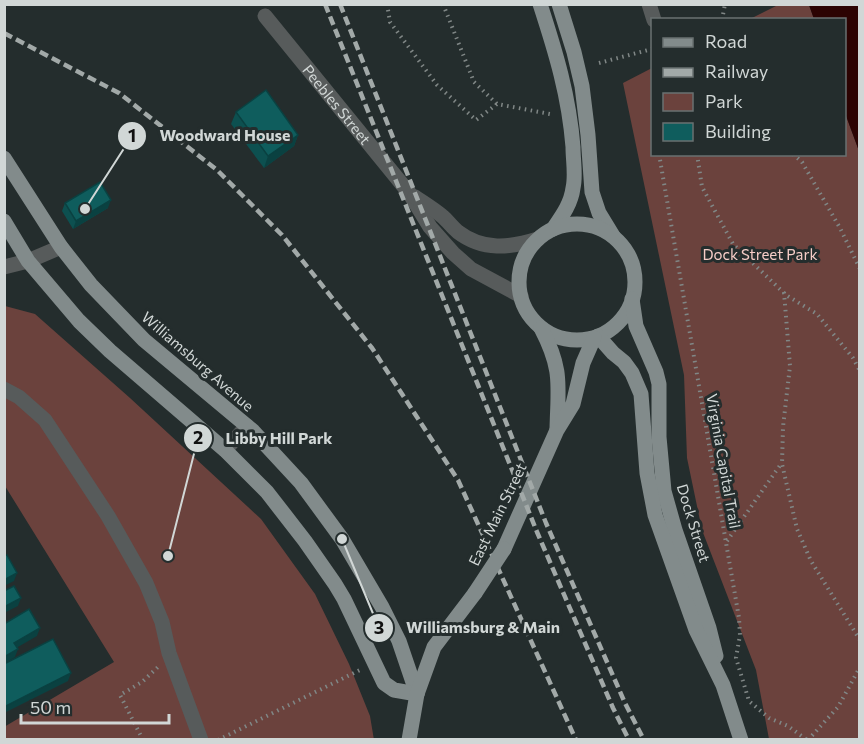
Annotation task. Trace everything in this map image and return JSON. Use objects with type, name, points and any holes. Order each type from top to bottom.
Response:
[{"type":"main road","points":[[540,4],[560,62],[566,90],[574,166],[572,195],[565,212],[553,229]]},
{"type":"main road","points":[[559,4],[582,86],[593,198],[614,238],[631,260],[635,286],[632,299],[622,319],[614,327],[596,337],[572,340],[561,338],[541,328],[531,317],[521,296],[519,281],[521,266],[538,239],[553,229],[566,225],[592,226],[614,238]]},
{"type":"main road","name":"Williamsburg Avenue","points":[[4,158],[61,247],[120,317],[247,426],[301,483],[362,570],[399,642],[417,694]]},
{"type":"main road","points":[[4,221],[28,261],[79,321],[110,351],[225,450],[267,492],[321,562],[344,599],[384,683],[394,690],[417,694]]},
{"type":"main road","name":"Dock Street","points":[[632,299],[636,326],[659,384],[659,437],[664,491],[709,628],[723,685],[741,740]]},
{"type":"main road","name":"East Main Street","points":[[541,328],[552,349],[558,371],[556,430]]},
{"type":"main road","name":"Dock Street","points":[[596,337],[624,362],[638,383],[644,406],[645,459],[655,515],[696,630],[723,685]]},
{"type":"main road","name":"East Main Street","points":[[409,740],[417,694],[434,647],[475,593],[504,549],[556,430],[573,404],[580,373],[596,337]]},
{"type":"street","name":"Peebles Street","points":[[265,16],[410,194],[430,227],[471,269],[521,296]]},
{"type":"street","name":"Peebles Street","points":[[410,194],[441,215],[458,232],[480,244],[519,246],[538,239]]},
{"type":"street","points":[[4,267],[28,261],[61,247]]},
{"type":"street","points":[[4,389],[19,397],[45,420],[108,516],[146,583],[162,622],[169,652],[201,740]]},
{"type":"street","points":[[225,450],[247,426]]},
{"type":"path","points":[[387,4],[390,22],[437,85],[476,120],[497,104]]},
{"type":"path","points":[[443,4],[474,82],[497,104],[550,114]]},
{"type":"path","points":[[599,63],[651,49]]},
{"type":"path","name":"Virginia Capital Trail","points":[[659,156],[740,630],[736,658],[749,701],[769,718],[788,726],[807,740]]},
{"type":"path","points":[[697,156],[702,187],[732,244],[784,292],[817,314],[853,358],[860,371]]},
{"type":"path","points":[[795,156],[802,162],[860,268]]},
{"type":"path","points":[[784,292],[790,366],[783,427],[782,464],[796,529],[811,561],[860,640]]},
{"type":"path","points":[[726,542],[782,464]]},
{"type":"path","points":[[142,740],[120,695],[157,670],[169,652]]},
{"type":"path","points":[[807,740],[838,707],[860,667]]},
{"type":"path","points":[[218,740],[361,669]]},
{"type":"green space","points":[[780,4],[809,5],[814,18],[752,18]]},
{"type":"green space","name":"Dock Street Park","points":[[651,69],[651,156],[846,156],[846,116],[859,151],[859,739],[769,739],[756,670],[702,530],[687,458],[684,375],[623,83]]},
{"type":"green space","points":[[5,306],[35,314],[261,519],[315,594],[349,664],[370,716],[374,740],[5,740],[4,727],[114,662],[5,486]]},
{"type":"shaded area","points":[[809,5],[859,5],[859,151],[846,116],[846,18],[814,18]]},
{"type":"building","points":[[266,90],[298,135],[268,156],[236,112]]},
{"type":"building","points":[[100,182],[111,200],[76,221],[65,203]]},
{"type":"building","points":[[7,555],[17,573],[4,580],[4,556]]},
{"type":"building","points":[[14,586],[21,598],[4,607],[4,591]]},
{"type":"building","points":[[29,609],[40,628],[14,643],[18,649],[4,657],[4,624]]},
{"type":"building","points":[[53,639],[71,673],[4,707],[4,664]]},
{"type":"railway","points":[[325,4],[537,532],[629,740]]},
{"type":"railway","points":[[340,4],[546,523],[625,703],[644,740]]},
{"type":"railway","points":[[4,33],[119,93],[217,170],[282,235],[372,348],[458,480],[576,740]]},
{"type":"place","name":"Woodward House","points":[[85,209]]},
{"type":"place","name":"Williamsburg & Main","points":[[342,539]]},
{"type":"place","name":"Libby Hill Park","points":[[168,556]]}]
